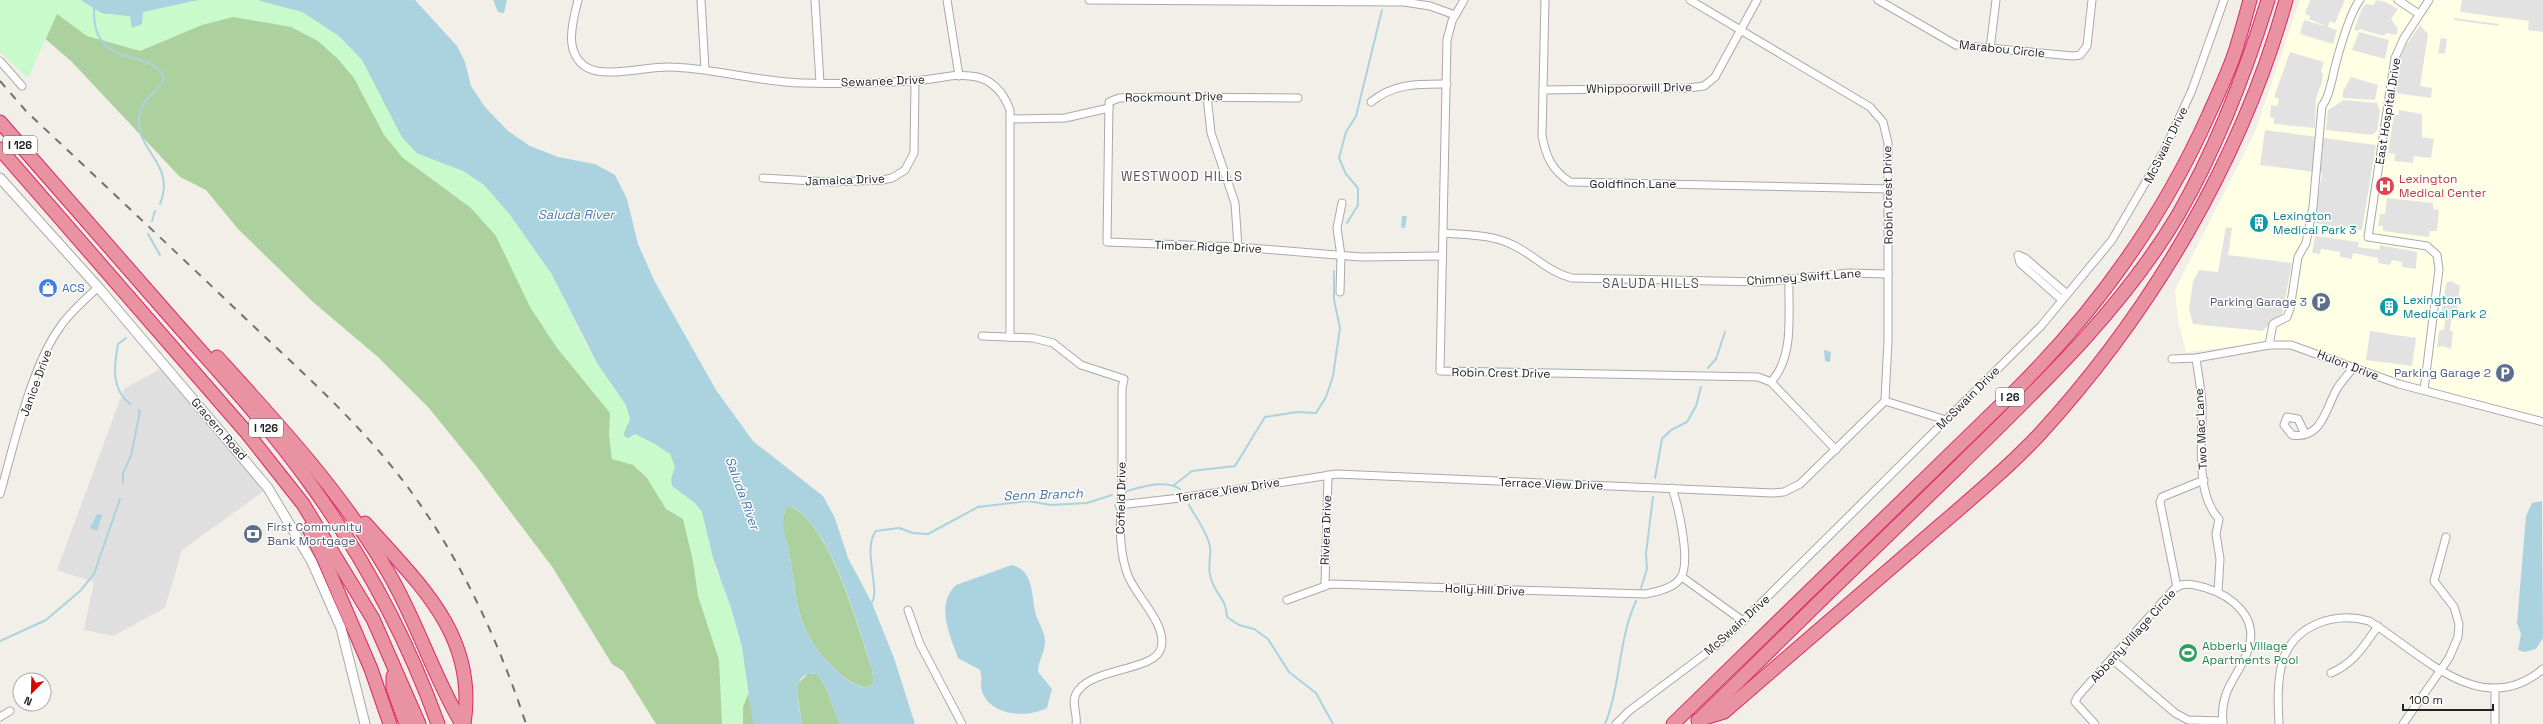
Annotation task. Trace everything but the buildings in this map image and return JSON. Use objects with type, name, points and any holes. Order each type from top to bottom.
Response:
[{"type":"highway","name":"I 26","points":[[1673,724],[2048,359],[2087,313],[2123,267],[2175,182],[2223,83],[2244,20],[2249,0]]},
{"type":"highway","name":"I 26","points":[[1696,722],[2054,373],[2118,298],[2178,215],[2202,168],[2243,78],[2268,0]]},
{"type":"highway","points":[[1696,722],[1724,712],[1988,483],[2038,435],[2098,365],[2151,292],[2200,210],[2241,125],[2272,46],[2286,0]]},
{"type":"highway","name":"I 126","points":[[0,122],[246,403],[309,481],[358,555],[388,609],[427,694],[438,724]]},
{"type":"highway","name":"I 126","points":[[0,149],[271,462],[303,504],[357,590],[373,619],[419,724]]},
{"type":"highway","points":[[41,169],[126,257],[421,586],[441,612],[452,632],[459,651],[466,699],[463,724]]},
{"type":"highway","points":[[293,442],[363,533],[388,572],[463,724]]},
{"type":"highway","points":[[271,462],[321,551],[383,698],[390,724]]},
{"type":"highway","points":[[393,666],[393,688],[406,724]]},
{"type":"street","name":"Sewanee Drive","points":[[578,0],[571,38],[576,54],[586,67],[604,72],[668,66],[705,69],[782,82],[820,83],[915,81],[959,76],[978,78],[996,87],[1007,100],[1010,119],[1010,338]]},
{"type":"street","points":[[701,0],[705,69]]},
{"type":"street","points":[[814,0],[820,83]]},
{"type":"street","points":[[947,0],[959,76]]},
{"type":"street","points":[[1089,0],[1306,0],[1415,3],[1455,15]]},
{"type":"street","name":"Robin Crest Drive","points":[[1464,0],[1455,15],[1448,40],[1440,371],[1758,377],[1771,382]]},
{"type":"street","name":"Goldfinch Lane","points":[[1544,0],[1542,124],[1545,150],[1554,170],[1570,182],[1889,189]]},
{"type":"street","name":"Robin Crest Drive","points":[[1690,0],[1862,101],[1876,113],[1882,122],[1888,143],[1889,189],[1888,340],[1884,401]]},
{"type":"street","name":"Whippoorwill Drive","points":[[1543,90],[1688,88],[1704,86],[1715,77],[1757,0]]},
{"type":"street","name":"Marabou Circle","points":[[1878,0],[1956,45],[1990,49],[2080,55],[2086,46],[2092,0]]},
{"type":"street","points":[[1990,49],[1996,0]]},
{"type":"street","name":"McSwain Drive","points":[[1616,724],[1629,711],[1716,646],[2041,326],[2112,240],[2145,186],[2192,90],[2224,0]]},
{"type":"street","points":[[2270,345],[2273,324],[2287,317],[2290,309],[2298,258],[2306,243],[2313,207],[2321,112],[2329,97],[2332,80],[2353,13],[2360,0]]},
{"type":"street","points":[[2398,0],[2419,14]]},
{"type":"street","name":"East Hospital Drive","points":[[2424,390],[2439,269],[2437,255],[2427,246],[2368,237],[2396,58],[2419,14],[2429,0]]},
{"type":"street","points":[[0,61],[22,86]]},
{"type":"street","name":"Jamaica Drive","points":[[763,178],[829,182],[882,180],[899,174],[910,164],[914,153],[915,81]]},
{"type":"street","points":[[1370,102],[1394,88],[1414,84],[1447,84]]},
{"type":"street","points":[[1207,96],[1211,133],[1235,203],[1238,247]]},
{"type":"street","name":"Rockmount Drive","points":[[1010,119],[1065,118],[1109,108],[1109,102],[1119,98],[1207,96],[1298,98]]},
{"type":"street","name":"Timber Ridge Drive","points":[[1109,108],[1107,242],[1238,247],[1341,256],[1442,256]]},
{"type":"street","name":"Gracern Road","points":[[1,181],[98,287],[257,474],[283,510],[312,562],[341,628],[365,724]]},
{"type":"street","points":[[1340,292],[1341,256],[1337,228],[1342,203]]},
{"type":"street","name":"Chimney Swift Lane","points":[[1443,233],[1485,236],[1501,239],[1524,250],[1551,271],[1572,278],[1741,282],[1848,273],[1888,274]]},
{"type":"street","points":[[2018,255],[2025,258],[2064,297],[2020,263],[2018,255]]},
{"type":"street","points":[[1790,279],[1786,352],[1780,370],[1771,382],[1836,450]]},
{"type":"street","name":"Janice Drive","points":[[0,494],[31,390],[50,344],[60,327],[98,287]]},
{"type":"street","points":[[982,336],[1010,338]]},
{"type":"street","name":"Cofield Drive","points":[[1010,338],[1033,338],[1053,343],[1081,365],[1101,374],[1115,375],[1124,379],[1122,399],[1122,488],[1119,505],[1119,536],[1127,574],[1156,622],[1163,640],[1161,651],[1152,660],[1094,679],[1080,687],[1075,695],[1076,724]]},
{"type":"street","name":"Hulon Drive","points":[[2172,359],[2196,358],[2270,345],[2291,345],[2424,390],[2543,422]]},
{"type":"street","name":"Two Mac Lane","points":[[2196,358],[2202,403],[2201,466],[2210,510],[2219,519],[2216,534],[2220,559],[2218,592]]},
{"type":"street","points":[[2305,434],[2318,426],[2338,387],[2354,367]]},
{"type":"street","points":[[1884,401],[1946,420]]},
{"type":"street","name":"Terrace View Drive","points":[[1119,505],[1180,498],[1328,474],[1784,492],[1800,484],[1884,401]]},
{"type":"street","name":"Riviera Drive","points":[[1325,586],[1328,474]]},
{"type":"street","points":[[2177,587],[2160,502],[2162,497],[2204,480]]},
{"type":"street","points":[[1672,488],[1682,524],[1682,576],[1742,621]]},
{"type":"street","points":[[2403,724],[2454,648],[2458,624],[2450,600],[2434,581],[2446,537]]},
{"type":"street","name":"Holly Hill Drive","points":[[1287,600],[1325,586],[1645,594],[1666,588],[1682,576]]},
{"type":"street","name":"Abberly Village Circle","points":[[2095,724],[2075,702],[2177,587],[2195,584],[2218,592],[2243,610],[2250,625],[2251,636],[2249,649],[2230,682],[2224,700],[2223,722]]},
{"type":"street","points":[[908,610],[920,644],[962,724]]},
{"type":"street","points":[[2279,724],[2279,680],[2284,656],[2294,641],[2314,625],[2331,619],[2356,618],[2378,626],[2440,670],[2467,684],[2495,688],[2520,682],[2543,669]]},
{"type":"street","points":[[2331,673],[2346,666],[2356,657],[2378,626]]},
{"type":"street","points":[[2112,659],[2175,713],[2188,720],[2223,722]]},
{"type":"street","points":[[2495,688],[2495,724]]},
{"type":"street","points":[[0,717],[10,711]]},
{"type":"shaded area","name":"Lexington Medical Center","points":[[2300,0],[2543,0],[2543,418],[2389,376],[2332,354],[2285,340],[2186,352],[2178,320],[2175,290],[2255,132]]},
{"type":"shaded area","points":[[2310,0],[2345,0],[2335,23],[2330,21],[2328,27],[2309,19],[2310,16],[2305,14]]},
{"type":"shaded area","points":[[2376,0],[2386,2],[2398,9],[2391,19],[2398,29],[2396,35],[2386,33],[2384,36],[2359,29],[2358,31],[2354,30],[2362,8],[2366,4],[2374,5]]},
{"type":"shaded area","points":[[2462,0],[2543,0],[2543,32],[2528,30],[2529,21],[2460,12]]},
{"type":"shaded area","points":[[2454,18],[2499,24],[2498,26],[2454,20]]},
{"type":"shaded area","points":[[2304,20],[2337,30],[2333,44],[2300,34]]},
{"type":"shaded area","points":[[2420,25],[2428,34],[2420,86],[2432,88],[2431,98],[2395,93],[2399,60],[2406,45]]},
{"type":"shaded area","points":[[2359,32],[2389,40],[2385,59],[2352,50]]},
{"type":"shaded area","points":[[2441,38],[2447,39],[2445,54],[2438,53]]},
{"type":"shaded area","points":[[2290,52],[2324,62],[2321,72],[2323,73],[2322,82],[2316,98],[2315,128],[2274,124],[2274,118],[2270,117],[2271,105],[2277,106],[2279,99],[2274,97]]},
{"type":"shaded area","points":[[2351,77],[2378,85],[2375,100],[2343,98],[2343,91]]},
{"type":"shaded area","points":[[2344,100],[2377,103],[2380,111],[2377,131],[2372,135],[2326,130],[2328,110]]},
{"type":"shaded area","points":[[2399,110],[2422,114],[2422,137],[2434,139],[2431,158],[2414,156],[2413,163],[2394,161],[2395,154],[2388,153],[2394,115],[2399,115]]},
{"type":"shaded area","points":[[2265,130],[2376,145],[2362,230],[2314,223],[2322,173],[2260,165]]},
{"type":"shaded area","points":[[2387,198],[2433,203],[2433,209],[2439,210],[2437,231],[2430,231],[2429,237],[2383,231],[2383,226],[2378,226],[2380,214],[2385,214]]},
{"type":"shaded area","points":[[2226,227],[2232,228],[2228,255],[2292,263],[2282,315],[2262,331],[2193,324],[2189,309],[2193,282],[2199,270],[2218,272]]},
{"type":"shaded area","points":[[2315,236],[2359,242],[2358,247],[2379,250],[2380,245],[2417,252],[2416,269],[2402,267],[2402,262],[2392,260],[2390,265],[2378,263],[2378,258],[2353,253],[2352,259],[2340,257],[2340,252],[2321,249],[2320,254],[2312,253]]},
{"type":"shaded area","points":[[2451,281],[2460,286],[2456,317],[2452,314],[2450,330],[2453,332],[2451,349],[2442,346],[2437,348],[2439,331],[2444,329],[2446,313],[2441,314],[2446,283]]},
{"type":"shaded area","points":[[2370,331],[2416,338],[2412,366],[2366,360]]},
{"type":"shaded area","points":[[165,366],[268,488],[182,550],[165,608],[113,636],[84,630],[94,582],[57,570],[124,389]]},
{"type":"green space","points":[[0,0],[81,0],[94,7],[154,11],[198,0],[258,0],[291,7],[445,163],[635,434],[722,584],[754,718],[753,724],[656,724],[623,671],[612,664],[553,568],[476,466],[428,407],[378,357],[313,302],[238,229],[206,190],[180,177],[71,61]]},
{"type":"green space","points":[[0,0],[81,0],[102,13],[130,16],[133,28],[143,12],[198,0],[258,0],[302,12],[339,36],[362,60],[402,137],[417,153],[463,171],[484,185],[524,233],[551,273],[587,346],[626,405],[630,419],[624,433],[628,438],[635,434],[654,442],[671,456],[675,468],[672,486],[695,503],[702,512],[716,570],[732,611],[742,647],[748,694],[743,707],[743,724],[722,724],[719,660],[698,596],[693,561],[683,519],[666,509],[647,478],[633,465],[612,459],[609,436],[610,413],[557,348],[530,307],[496,236],[471,208],[403,158],[384,135],[354,78],[338,59],[318,41],[291,27],[233,17],[202,25],[140,51],[87,36],[57,14],[28,78],[0,52]]},
{"type":"green space","points":[[788,505],[803,515],[817,531],[840,577],[872,669],[874,683],[866,688],[848,680],[840,674],[820,653],[804,627],[797,599],[788,545],[783,529],[783,518]]},
{"type":"green space","points":[[808,674],[817,674],[826,688],[840,724],[802,724],[797,692],[798,683]]},
{"type":"water","points":[[81,0],[198,0],[143,12],[142,24],[132,28],[130,16],[102,13]]},
{"type":"water","name":"Saluda River","points":[[258,0],[415,0],[457,46],[465,62],[471,86],[485,107],[508,131],[530,146],[558,157],[595,164],[615,175],[627,199],[638,244],[655,282],[716,390],[753,441],[823,496],[835,518],[848,558],[872,603],[894,658],[915,724],[840,724],[826,688],[817,674],[808,674],[802,678],[798,691],[802,724],[753,724],[742,647],[732,611],[713,558],[702,512],[695,503],[672,486],[671,479],[675,467],[670,454],[655,444],[635,434],[628,438],[624,436],[630,419],[626,405],[597,363],[551,273],[510,215],[484,185],[463,171],[417,153],[402,137],[362,60],[339,36],[302,12]],"holes":[[[788,505],[803,515],[817,531],[830,553],[851,603],[872,669],[874,683],[866,688],[856,685],[840,674],[820,653],[804,627],[797,600],[783,523]]]},
{"type":"water","points":[[493,0],[507,0],[504,13],[498,12]]},
{"type":"water","points":[[1402,216],[1407,216],[1405,228],[1401,227]]},
{"type":"water","points":[[1824,350],[1831,352],[1830,362],[1825,361]]},
{"type":"water","points":[[2542,501],[2543,638],[2536,649],[2525,652],[2518,650],[2521,634],[2517,623],[2526,516],[2532,503]]},
{"type":"water","points":[[97,514],[102,515],[97,531],[90,528]]},
{"type":"water","points":[[1012,565],[1025,573],[1031,586],[1036,615],[1045,638],[1045,646],[1038,672],[1052,689],[1047,708],[1021,714],[1002,711],[994,707],[988,701],[982,691],[980,670],[958,658],[948,630],[945,611],[946,602],[956,585]]},
{"type":"water","name":"Abberly Village Apartments Pool","points":[[2189,643],[2196,646],[2196,650],[2188,658],[2180,656],[2184,650],[2183,648]]},
{"type":"waterway","points":[[95,0],[95,23],[100,38],[109,48],[121,54],[146,62],[157,68],[164,77],[158,88],[142,107],[139,121],[140,132],[144,142],[160,169],[163,179],[164,191],[160,204]]},
{"type":"waterway","points":[[1347,223],[1358,205],[1358,188],[1346,174],[1339,158],[1346,132],[1356,116],[1382,10]]},
{"type":"waterway","points":[[152,221],[155,211]]},
{"type":"waterway","points":[[148,234],[160,255]]},
{"type":"waterway","points":[[1174,485],[1192,471],[1235,466],[1265,417],[1297,412],[1316,413],[1326,397],[1333,376],[1340,328],[1334,300],[1334,271]]},
{"type":"waterway","points":[[1708,368],[1716,359],[1725,332]]},
{"type":"waterway","points":[[126,338],[118,344],[115,377],[120,391],[130,404]]},
{"type":"waterway","points":[[1655,478],[1662,439],[1671,430],[1687,422],[1696,406],[1701,387]]},
{"type":"waterway","points":[[123,483],[123,473],[131,456],[140,411],[138,410]]},
{"type":"waterway","name":"Senn Branch","points":[[1127,491],[1161,484],[1174,486],[1180,489]]},
{"type":"waterway","name":"Senn Branch","points":[[870,604],[873,599],[874,592],[871,549],[872,539],[876,531],[899,528],[913,533],[928,534],[978,507],[1028,501],[1051,505],[1087,503],[1112,495]]},
{"type":"waterway","points":[[1641,588],[1647,569],[1646,554],[1653,497]]},
{"type":"waterway","points":[[0,641],[46,620],[80,591],[94,574],[120,499]]},
{"type":"waterway","name":"Senn Branch","points":[[1189,505],[1209,542],[1210,575],[1214,587],[1224,604],[1227,617],[1239,625],[1254,629],[1268,639],[1289,672],[1316,693],[1333,724]]},
{"type":"waterway","points":[[1605,724],[1614,694],[1626,631],[1636,601]]},
{"type":"railway","points":[[0,81],[26,111],[336,405],[358,427],[398,475],[434,526],[466,580],[493,636],[526,724]]},
{"type":"place","name":"Lexington Medical Center","points":[[2385,186]]},
{"type":"place","name":"Lexington Medical Park 3","points":[[2259,223]]},
{"type":"place","name":"ACS","points":[[48,288]]},
{"type":"place","name":"Parking Garage 3","points":[[2321,302]]},
{"type":"place","name":"Lexington Medical Park 2","points":[[2389,307]]},
{"type":"place","name":"Parking Garage 2","points":[[2505,373]]},
{"type":"place","name":"First Community Bank Mortgage","points":[[253,534]]},
{"type":"place","name":"Abberly Village Apartments Pool","points":[[2188,653]]},
{"type":"district","name":"WESTWOOD HILLS","points":[[1182,176]]},
{"type":"district","name":"SALUDA HILLS","points":[[1651,283]]}]
